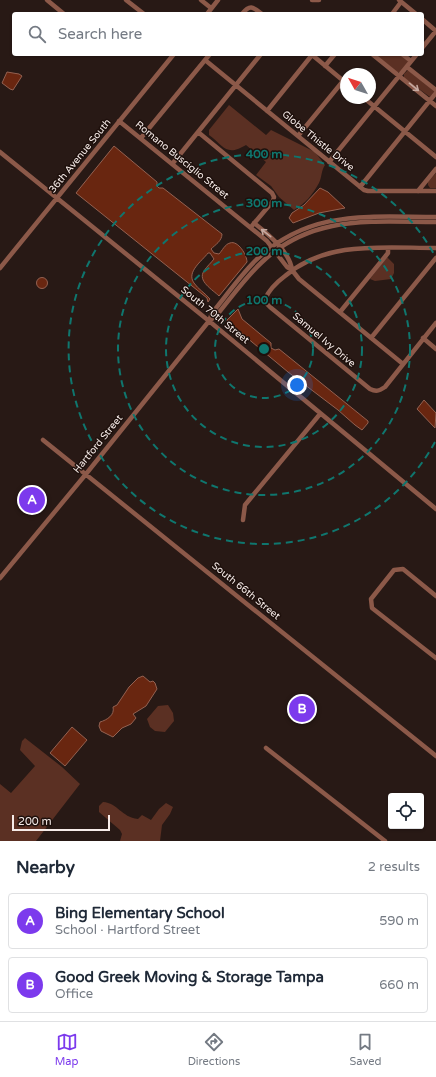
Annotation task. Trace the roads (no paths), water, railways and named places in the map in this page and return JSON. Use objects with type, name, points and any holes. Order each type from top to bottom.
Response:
[{"type":"street","points":[[47,0],[62,12]]},
{"type":"street","points":[[126,0],[141,12]]},
{"type":"street","points":[[201,0],[211,8]]},
{"type":"street","points":[[208,12],[218,0]]},
{"type":"street","points":[[312,0],[319,0]]},
{"type":"street","points":[[393,12],[400,1],[414,12]]},
{"type":"street","points":[[244,12],[247,8],[251,7],[259,12]]},
{"type":"street","points":[[424,21],[436,31],[424,46]]},
{"type":"street","name":"36th Avenue South","points":[[0,268],[172,56]]},
{"type":"street","points":[[141,138],[208,56]]},
{"type":"street","points":[[173,163],[259,56]]},
{"type":"street","points":[[267,112],[311,56]]},
{"type":"street","points":[[313,56],[340,78]]},
{"type":"street","points":[[325,66],[333,56]]},
{"type":"street","points":[[374,56],[436,106]]},
{"type":"street","points":[[405,56],[411,61]]},
{"type":"street","points":[[329,162],[415,56]]},
{"type":"street","name":"Globe Thistle Drive","points":[[205,60],[360,187],[368,191],[436,191]]},
{"type":"street","points":[[407,67],[436,90]]},
{"type":"street","points":[[298,136],[340,88]]},
{"type":"street","points":[[360,187],[436,94]]},
{"type":"street","points":[[372,104],[436,157]]},
{"type":"street","name":"Romano Busciglio Street","points":[[120,121],[253,225],[272,237],[291,263],[292,270]]},
{"type":"street","points":[[198,132],[272,193],[274,197],[273,201],[253,225]]},
{"type":"street","name":"South 70th Street","points":[[0,152],[208,320],[436,509]]},
{"type":"street","points":[[418,191],[436,169]]},
{"type":"street","points":[[279,245],[290,236],[309,227],[341,218],[436,217]]},
{"type":"street","points":[[279,245],[309,232],[340,224],[358,222],[436,222]]},
{"type":"street","name":"Romano Busciglio Street","points":[[253,225],[274,249],[287,267],[292,270],[299,279],[403,364]]},
{"type":"street","name":"Hartford Street","points":[[0,578],[86,474],[212,313],[254,262],[279,245]]},
{"type":"street","name":"Samuel Ivy Drive","points":[[436,248],[354,248],[329,252],[309,260],[292,270],[281,279],[265,299],[266,303],[270,307],[374,391],[385,387],[436,322]]},
{"type":"street","points":[[340,312],[388,253],[388,248]]},
{"type":"street","points":[[371,338],[436,258]]},
{"type":"street","points":[[423,338],[436,349]]},
{"type":"street","points":[[243,520],[245,505],[320,414]]},
{"type":"street","name":"South 66th Street","points":[[44,440],[436,756]]},
{"type":"street","points":[[436,596],[403,569],[394,570],[371,599],[372,608],[436,658]]},
{"type":"street","points":[[266,748],[385,841]]},
{"type":"place","name":"Bing Elementary School","points":[[32,500]]},
{"type":"place","name":"Good Greek Moving & Storage Tampa","points":[[302,709]]}]
